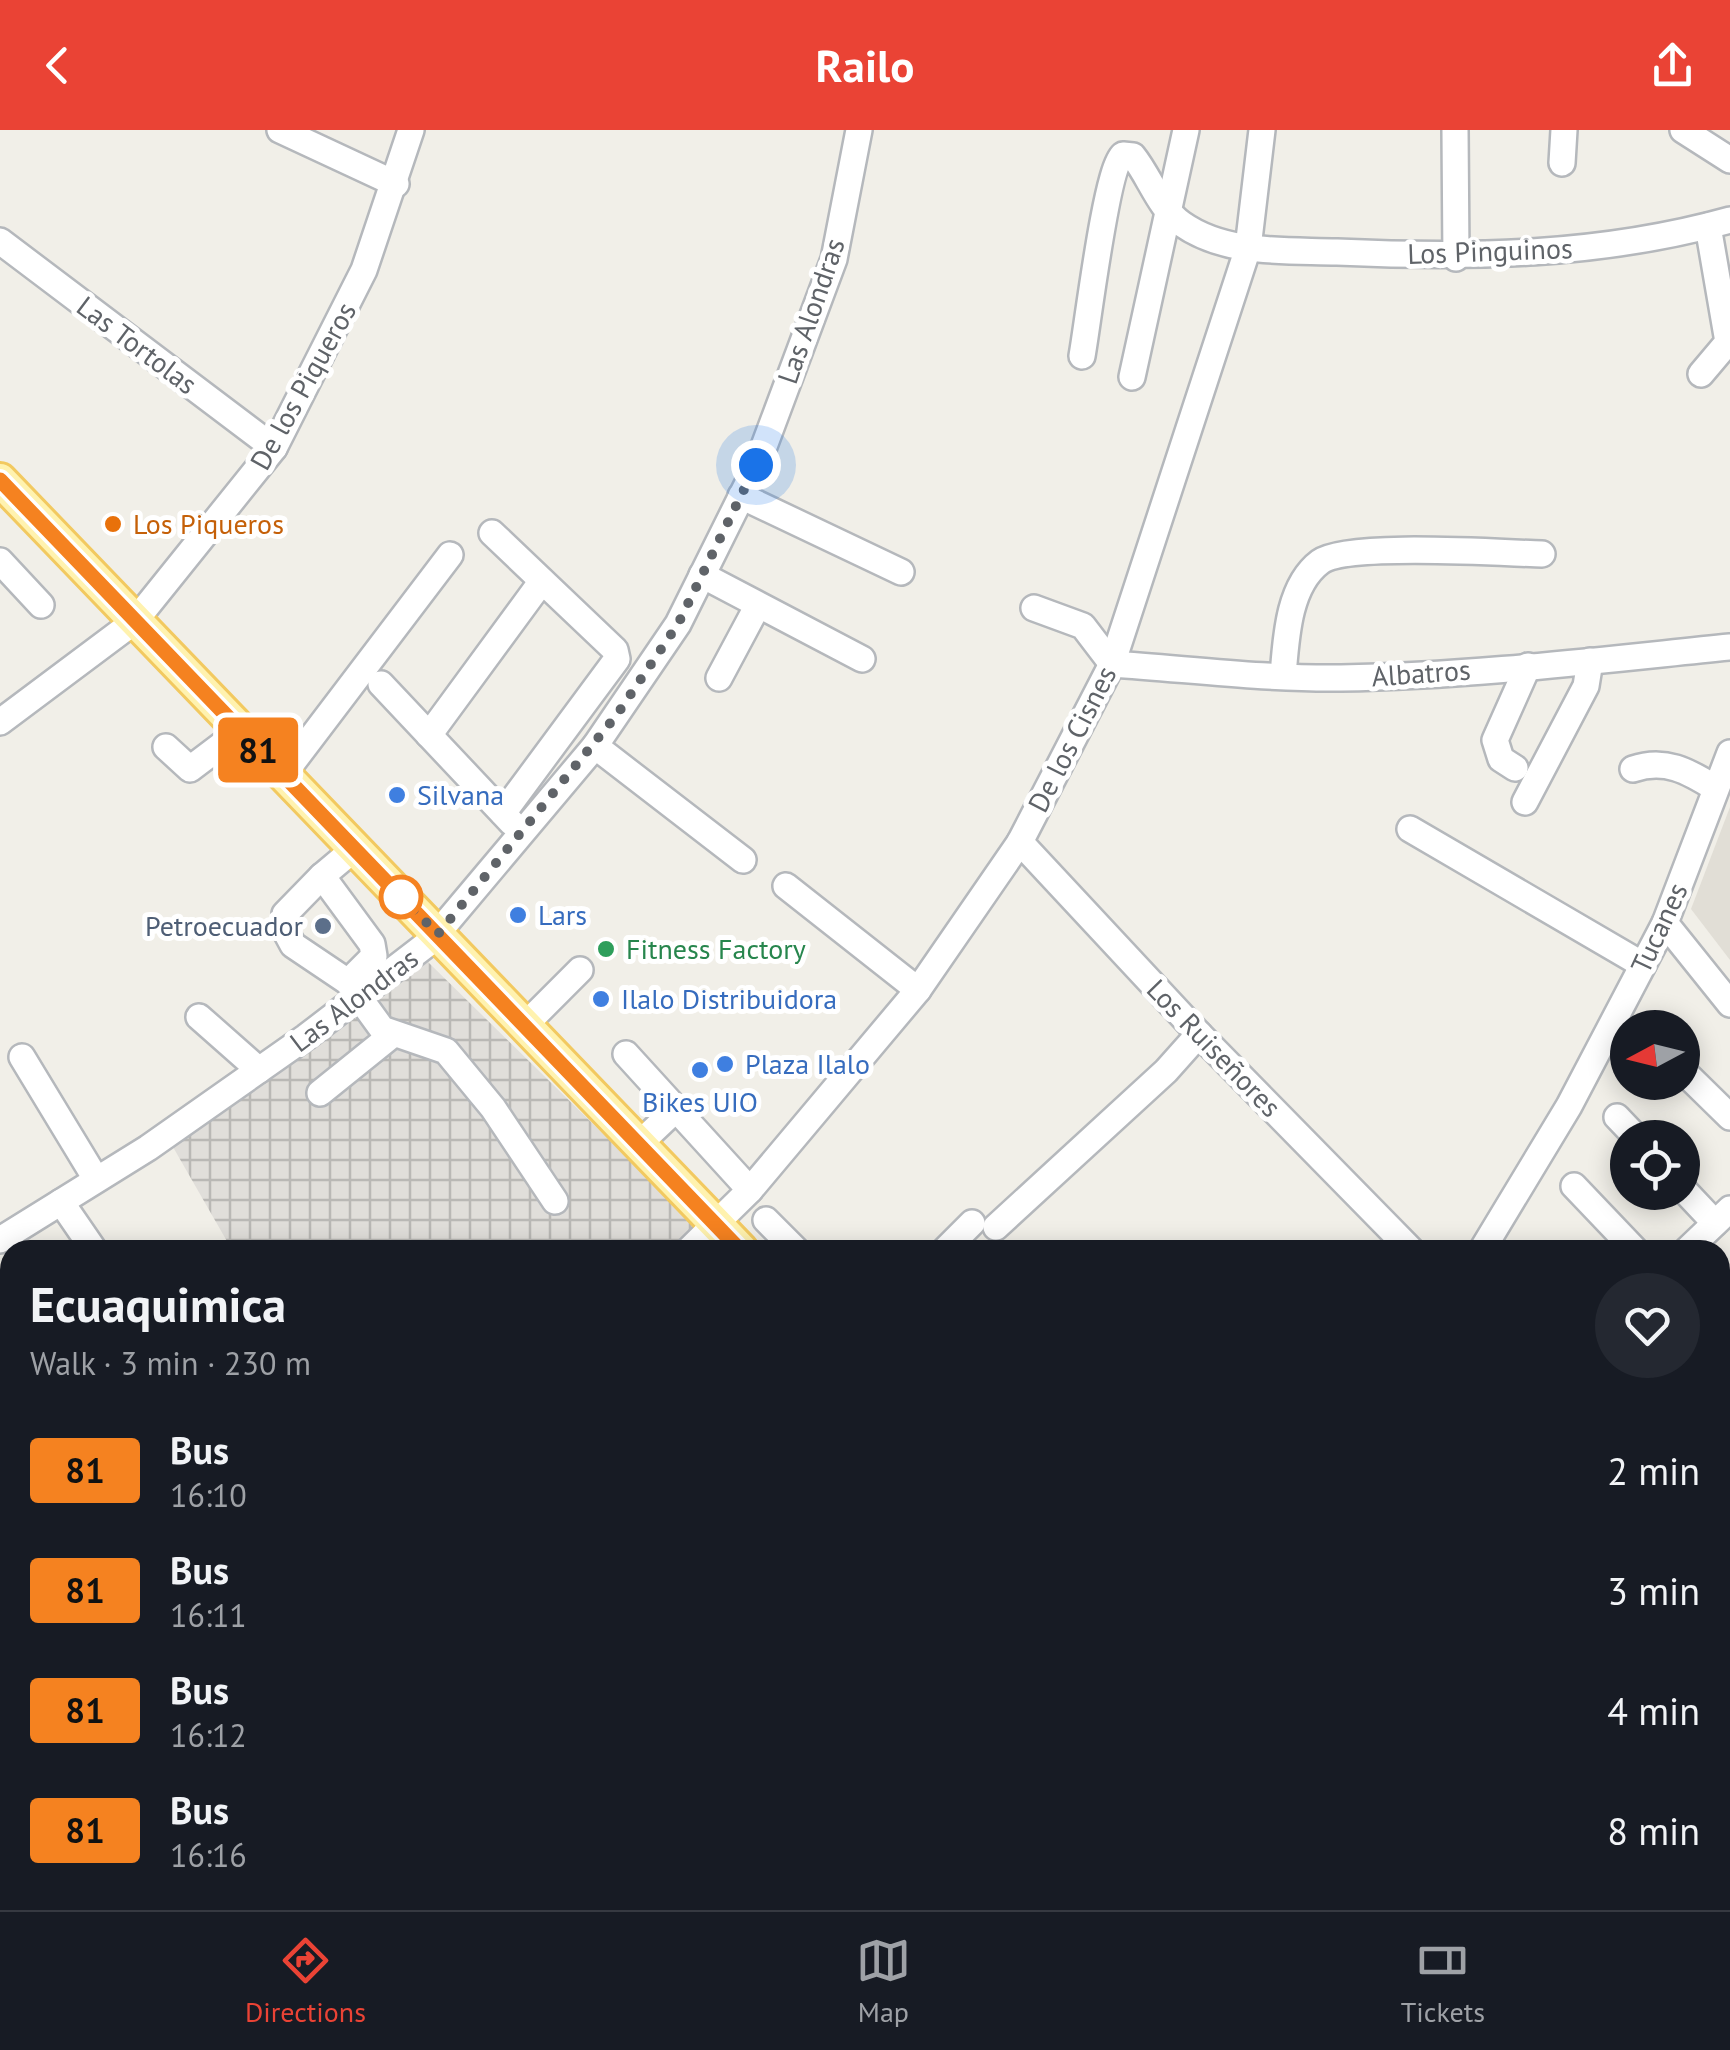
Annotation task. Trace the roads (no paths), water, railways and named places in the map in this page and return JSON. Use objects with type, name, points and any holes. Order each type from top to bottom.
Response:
[{"type":"main road","points":[[0,480],[232,738],[334,866],[434,938],[524,1026],[638,1145],[711,1239]]},
{"type":"main road","points":[[0,498],[283,775],[711,1239]]},
{"type":"street","points":[[280,130],[396,184]]},
{"type":"street","name":"De los Piqueros","points":[[0,722],[132,624],[274,448],[364,270],[411,130]]},
{"type":"street","name":"Las Alondras","points":[[0,1240],[259,1070],[354,989],[434,938],[595,746],[678,624],[741,496],[834,258],[859,130]]},
{"type":"street","points":[[1132,377],[1186,130]]},
{"type":"street","name":"De los Cisnes","points":[[711,1239],[918,990],[1020,842],[1112,664],[1248,248],[1262,130]]},
{"type":"street","points":[[1455,130],[1456,258]]},
{"type":"street","points":[[1562,163],[1564,130]]},
{"type":"street","points":[[1683,130],[1730,160]]},
{"type":"street","points":[[1082,356],[1115,161],[1122,155],[1133,156],[1167,210]]},
{"type":"street","name":"Los Pinguinos","points":[[1167,210],[1182,224],[1248,248],[1456,258],[1592,247],[1720,222]]},
{"type":"street","points":[[1720,222],[1730,264]]},
{"type":"street","points":[[1700,374],[1728,342],[1720,222]]},
{"type":"street","name":"Las Tortolas","points":[[0,241],[274,448]]},
{"type":"street","points":[[741,496],[901,572]]},
{"type":"street","points":[[492,532],[615,650],[617,659],[503,813]]},
{"type":"street","points":[[1283,676],[1286,633],[1295,602],[1306,577],[1323,559],[1369,552],[1542,554]]},
{"type":"street","points":[[283,775],[450,555]]},
{"type":"street","points":[[0,561],[40,606]]},
{"type":"street","points":[[702,575],[862,659]]},
{"type":"street","points":[[429,735],[542,581]]},
{"type":"street","points":[[719,678],[758,605]]},
{"type":"street","points":[[1034,608],[1083,626],[1112,664]]},
{"type":"street","name":"Albatros","points":[[1112,664],[1341,678],[1730,647]]},
{"type":"street","points":[[1525,802],[1586,686],[1590,661]]},
{"type":"street","points":[[1515,768],[1501,759],[1495,740],[1528,666]]},
{"type":"street","points":[[381,684],[523,834]]},
{"type":"street","points":[[166,747],[190,769],[232,738]]},
{"type":"street","points":[[595,746],[743,860]]},
{"type":"street","name":"Tucanes","points":[[1488,1240],[1569,1106],[1665,923],[1730,754]]},
{"type":"street","points":[[1633,770],[1654,762],[1668,764],[1716,788]]},
{"type":"street","points":[[1410,829],[1643,965]]},
{"type":"street","name":"Los Ruiseñores","points":[[1020,842],[1199,1034],[1401,1240]]},
{"type":"street","points":[[354,989],[374,956],[372,944],[334,866],[294,900],[286,914],[286,932],[302,955],[354,989],[382,1029],[446,1051],[493,1108],[555,1201]]},
{"type":"street","points":[[786,886],[918,990]]},
{"type":"street","points":[[1665,923],[1730,1004]]},
{"type":"street","points":[[524,1026],[580,970]]},
{"type":"street","points":[[199,1017],[259,1070]]},
{"type":"street","points":[[961,1240],[984,1225],[1166,1072],[1199,1034]]},
{"type":"street","points":[[320,1093],[392,1035]]},
{"type":"street","points":[[626,1054],[750,1190]]},
{"type":"street","points":[[22,1058],[96,1179]]},
{"type":"street","points":[[1700,1088],[1730,1117]]},
{"type":"street","points":[[638,1145],[676,1109]]},
{"type":"street","points":[[1618,1116],[1621,1120]]},
{"type":"street","points":[[1574,1186],[1625,1240]]},
{"type":"street","points":[[1697,1240],[1722,1216],[1700,1201]]},
{"type":"street","points":[[61,1202],[87,1240]]},
{"type":"street","points":[[766,1220],[786,1240]]},
{"type":"place","name":"Los Piqueros","points":[[113,524]]},
{"type":"place","name":"Silvana","points":[[397,795]]},
{"type":"place","name":"Lars","points":[[518,915]]},
{"type":"place","name":"Petroecuador","points":[[323,926]]},
{"type":"place","name":"Fitness Factory","points":[[606,949]]},
{"type":"place","name":"Ilalo Distribuidora","points":[[601,999]]},
{"type":"place","name":"Plaza Ilalo","points":[[725,1064]]},
{"type":"place","name":"Bikes UIO","points":[[700,1070]]}]
